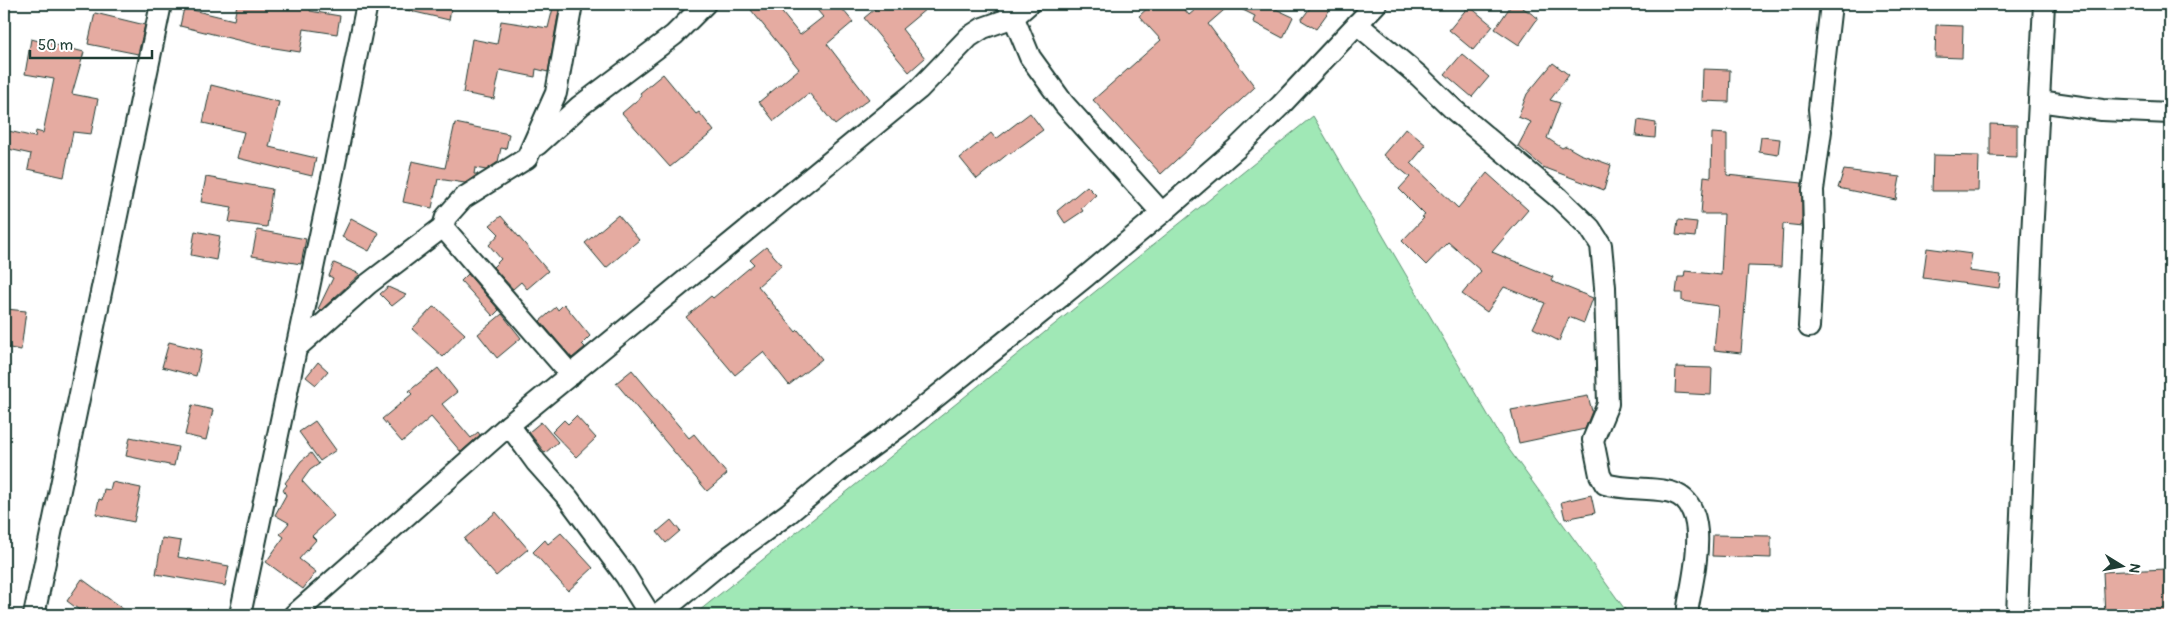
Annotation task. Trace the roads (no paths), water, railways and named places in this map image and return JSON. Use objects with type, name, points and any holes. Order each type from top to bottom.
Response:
[{"type":"street","points":[[34,615],[161,4]]},
{"type":"street","points":[[240,615],[367,4]]},
{"type":"street","points":[[295,349],[368,284],[443,227],[446,217],[462,198],[527,158],[556,93],[572,4]]},
{"type":"street","points":[[530,152],[576,110],[674,35],[705,4]]},
{"type":"street","points":[[658,615],[721,563],[789,513],[844,466],[908,420],[1084,278],[1162,212],[1237,148],[1376,4]]},
{"type":"street","points":[[1808,327],[1814,229],[1813,190],[1821,131],[1819,109],[1831,4]]},
{"type":"street","points":[[2017,615],[2031,255],[2044,4]]},
{"type":"street","points":[[294,615],[509,425],[919,89],[969,37],[1017,8],[1030,57],[1064,104],[1162,212]]},
{"type":"street","points":[[1358,24],[1419,76],[1453,109],[1559,198],[1590,228],[1601,245],[1605,287],[1608,404],[1593,440],[1600,475],[1604,484],[1613,487],[1668,491],[1684,498],[1694,514],[1698,536],[1688,615]]},
{"type":"street","points":[[556,93],[576,110]]},
{"type":"street","points":[[2039,101],[2102,110],[2170,113]]},
{"type":"street","points":[[443,227],[571,375]]},
{"type":"street","points":[[509,425],[536,462],[568,498],[625,575],[650,615]]}]
